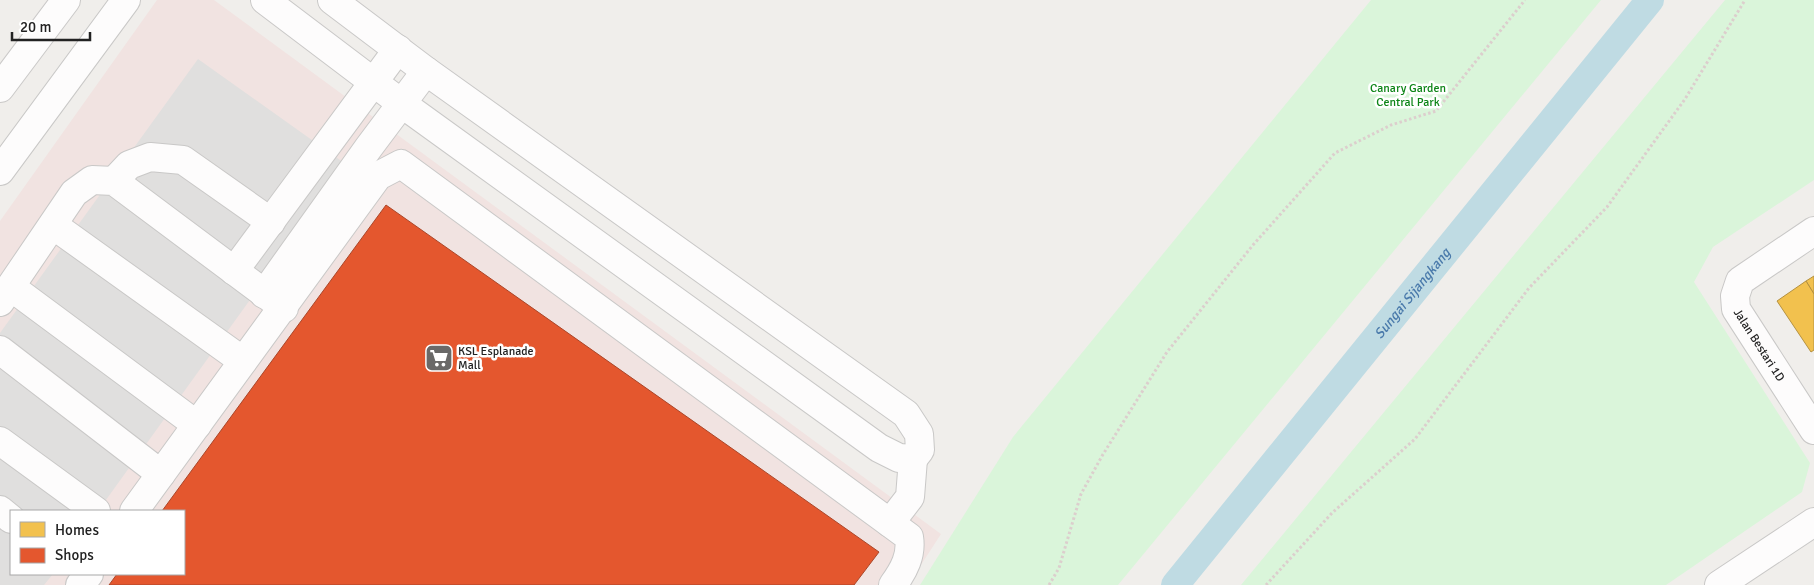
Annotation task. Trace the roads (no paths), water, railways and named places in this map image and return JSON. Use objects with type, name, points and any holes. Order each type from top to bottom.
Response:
[{"type":"street","points":[[0,88],[66,0]]},
{"type":"street","points":[[0,171],[126,0]]},
{"type":"street","points":[[265,0],[401,103],[879,448],[899,458],[913,459]]},
{"type":"street","points":[[332,0],[426,71],[906,414],[919,434],[920,450],[913,459],[910,497],[890,523]]},
{"type":"street","points":[[234,271],[398,49]]},
{"type":"street","points":[[135,510],[243,361],[274,301],[401,103],[426,71]]},
{"type":"street","points":[[114,181],[129,165],[150,157],[183,160],[271,222]]},
{"type":"street","points":[[274,301],[378,176],[401,164],[909,536],[911,550],[901,574],[893,585]]},
{"type":"street","points":[[197,425],[5,295],[74,193],[92,180],[114,181],[274,301]]},
{"type":"street","points":[[53,225],[243,361]]},
{"type":"street","name":"Jalan Bestari 1D","points":[[1814,231],[1740,281],[1735,296],[1736,309],[1814,430]]},
{"type":"street","points":[[0,350],[161,474]]},
{"type":"street","points":[[0,441],[95,510]]},
{"type":"street","points":[[0,510],[10,518]]},
{"type":"street","points":[[1719,585],[1814,522]]},
{"type":"waterway","name":"Sungai Sijangkang","points":[[1175,585],[1650,0]]},
{"type":"place","name":"KSL Esplanade Mall","points":[[439,358]]},
{"type":"park label","name":"Canary Garden Central Park","points":[[1408,95]]}]
